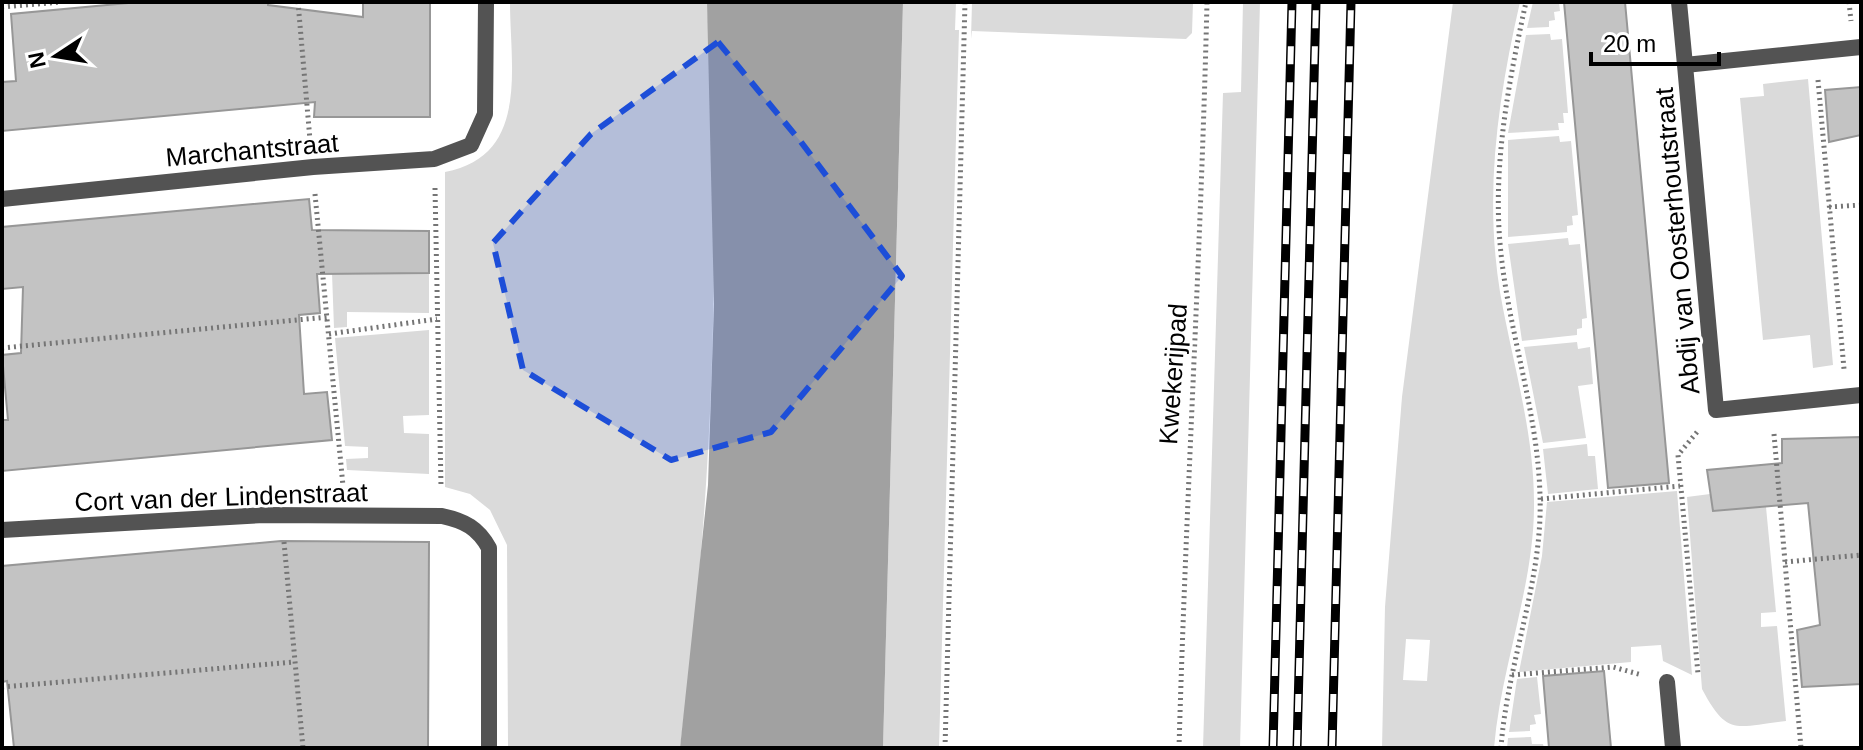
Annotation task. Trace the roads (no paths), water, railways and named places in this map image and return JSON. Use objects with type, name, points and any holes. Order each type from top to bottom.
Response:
[{"type":"street","name":"Marchantstraat","points":[[2,199],[313,167],[434,159],[471,145],[485,114],[486,2]]},
{"type":"street","name":"Abdij van Oosterhoutstraat","points":[[1679,2],[1716,410],[1854,396]]},
{"type":"street","points":[[1685,65],[1861,47]]},
{"type":"street","name":"Cort van der Lindenstraat","points":[[2,530],[281,515],[442,516],[460,520],[480,532],[489,548],[489,748]]},
{"type":"street","points":[[1667,682],[1673,748]]},
{"type":"railway","points":[[1273,748],[1292,2]]},
{"type":"railway","points":[[1297,748],[1316,2]]},
{"type":"railway","points":[[1332,748],[1351,2]]}]
